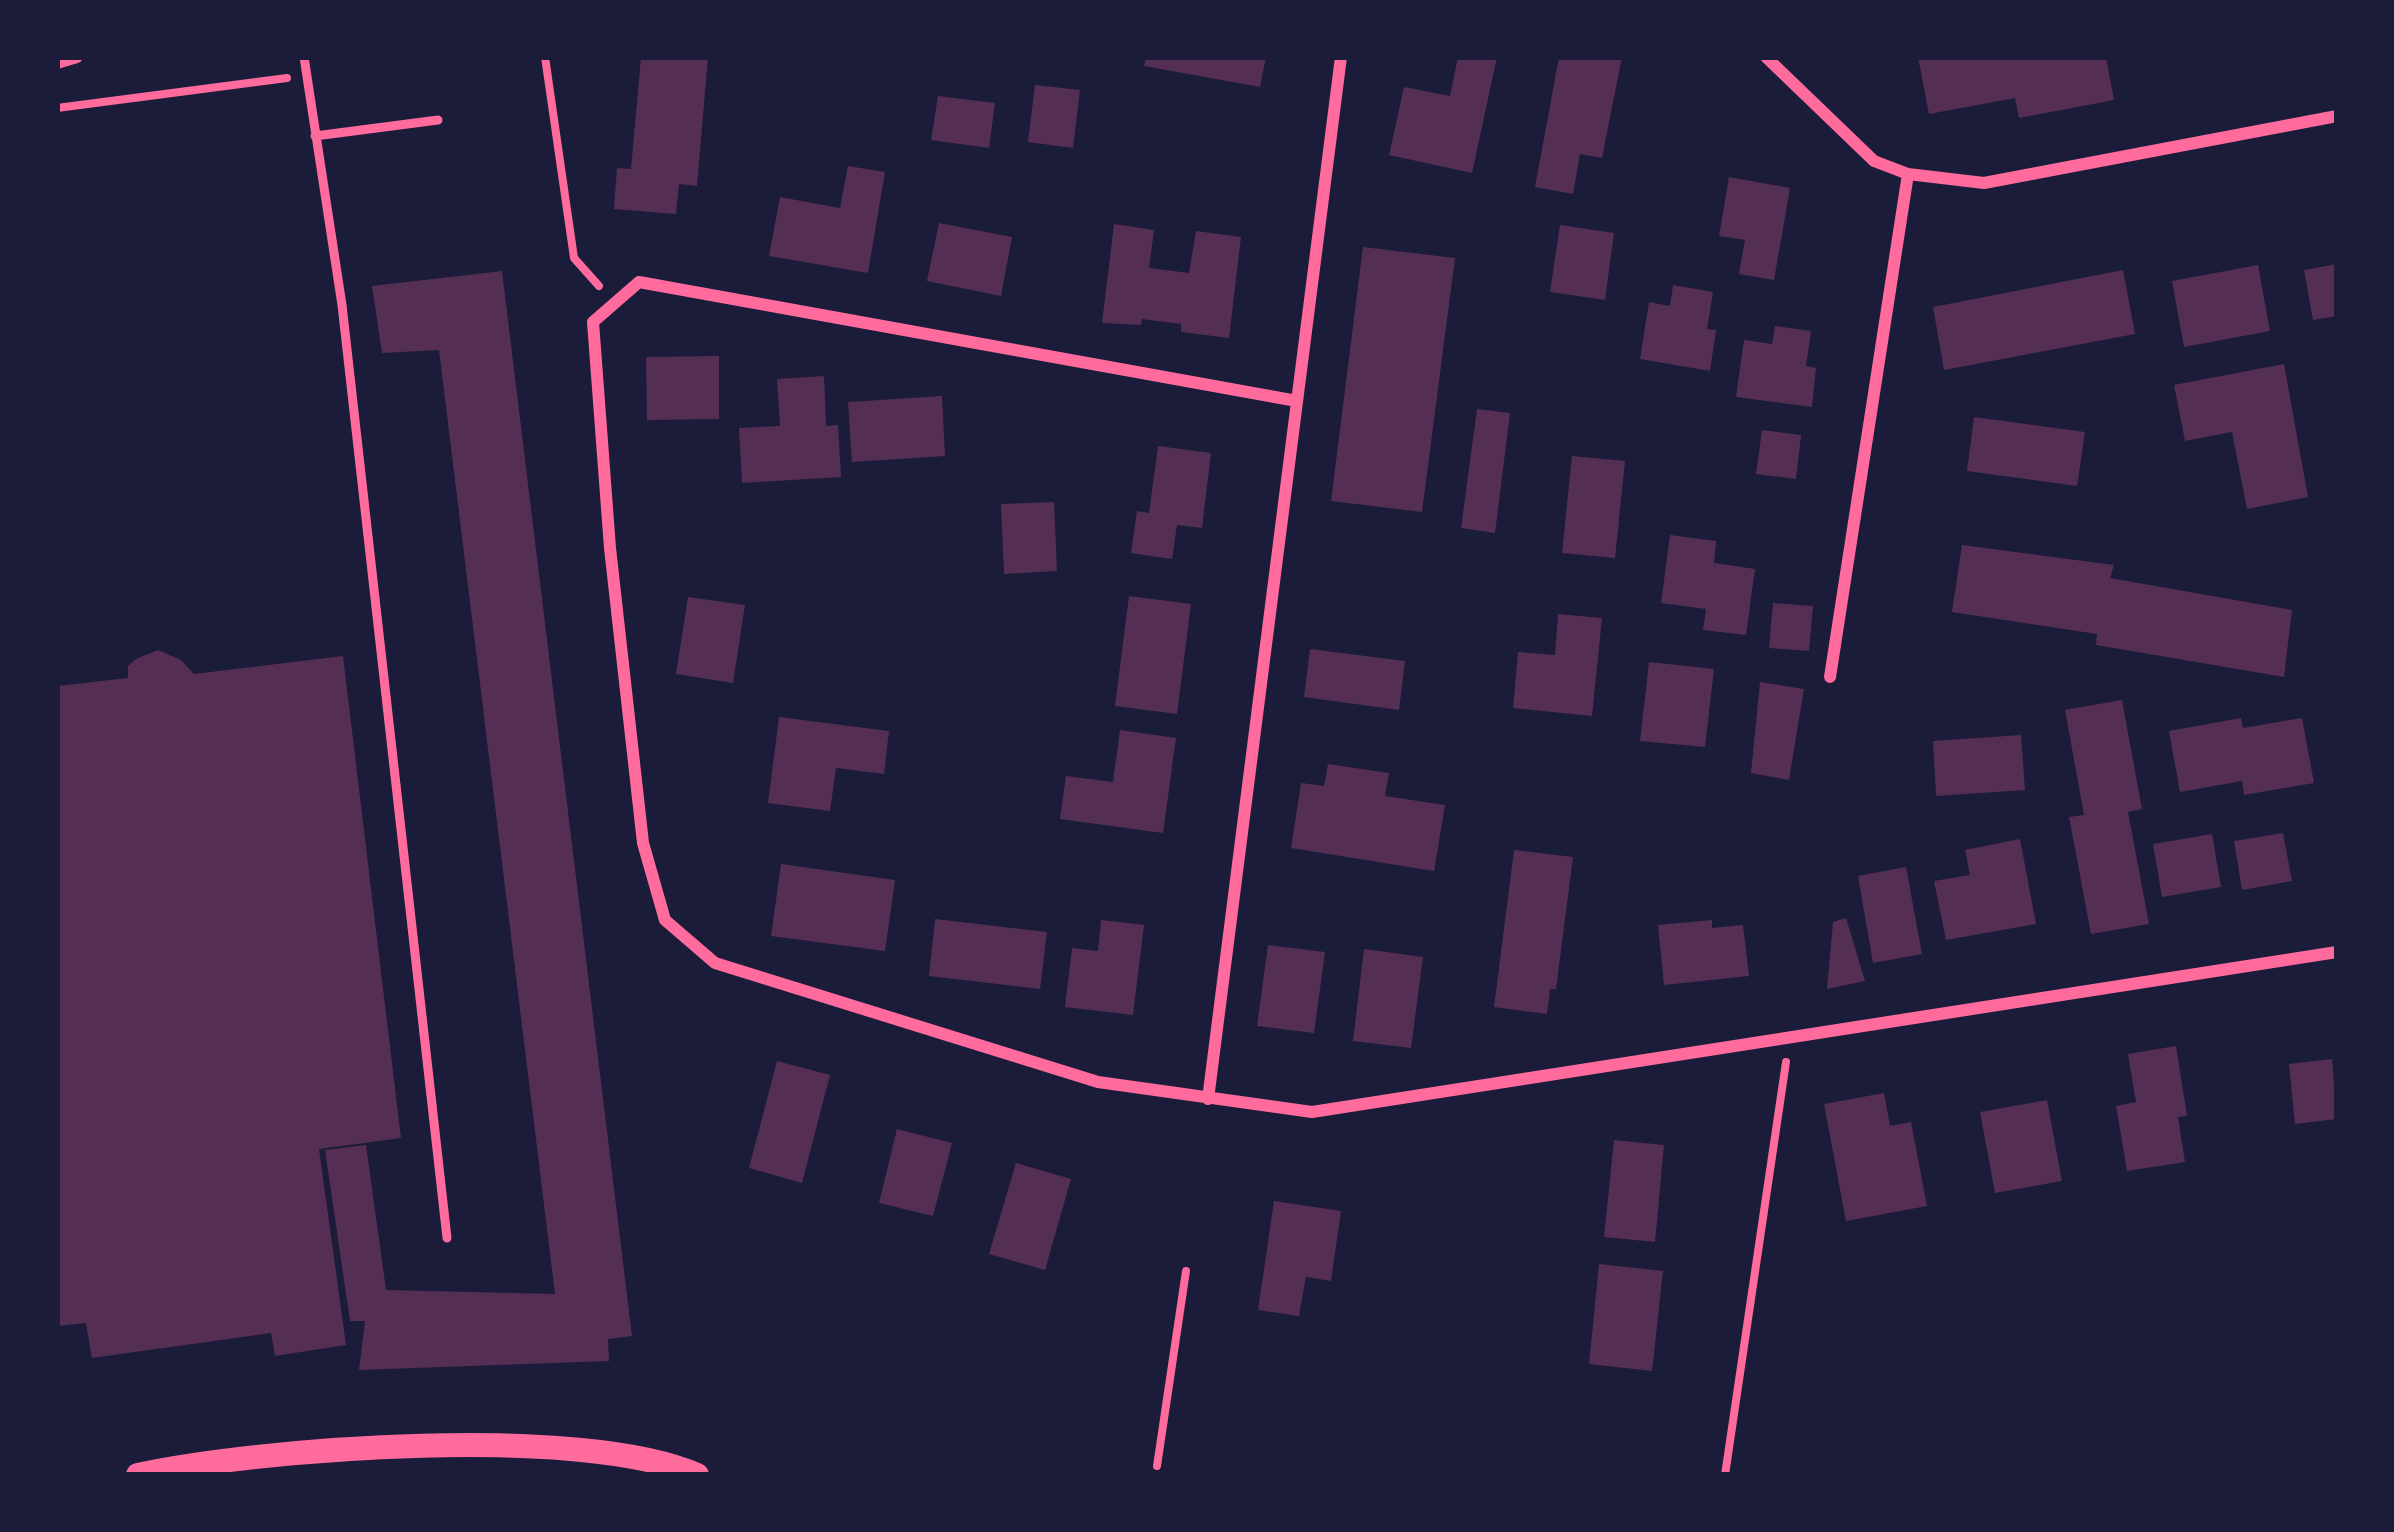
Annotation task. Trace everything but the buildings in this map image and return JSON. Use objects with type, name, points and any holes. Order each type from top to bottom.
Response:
[{"type":"main road","points":[[138,1475],[196,1462],[486,1447],[630,1455],[697,1475]]},
{"type":"street","points":[[57,63],[77,57]]},
{"type":"street","points":[[1208,1099],[1341,57]]},
{"type":"street","points":[[1766,57],[1874,161],[1908,174],[1984,183],[2337,116]]},
{"type":"street","points":[[1830,676],[1908,174]]},
{"type":"street","points":[[1297,401],[639,282],[612,300],[592,322],[610,548],[643,843],[665,920],[715,963],[1098,1082],[1312,1112],[2337,952]]},
{"type":"lane","points":[[304,57],[342,305],[447,1238]]},
{"type":"lane","points":[[315,136],[438,120]]},
{"type":"path","points":[[544,57],[574,259],[612,300]]},
{"type":"path","points":[[57,108],[305,76]]},
{"type":"path","points":[[1725,1475],[1790,1037]]},
{"type":"path","points":[[1157,1466],[1186,1271]]}]
